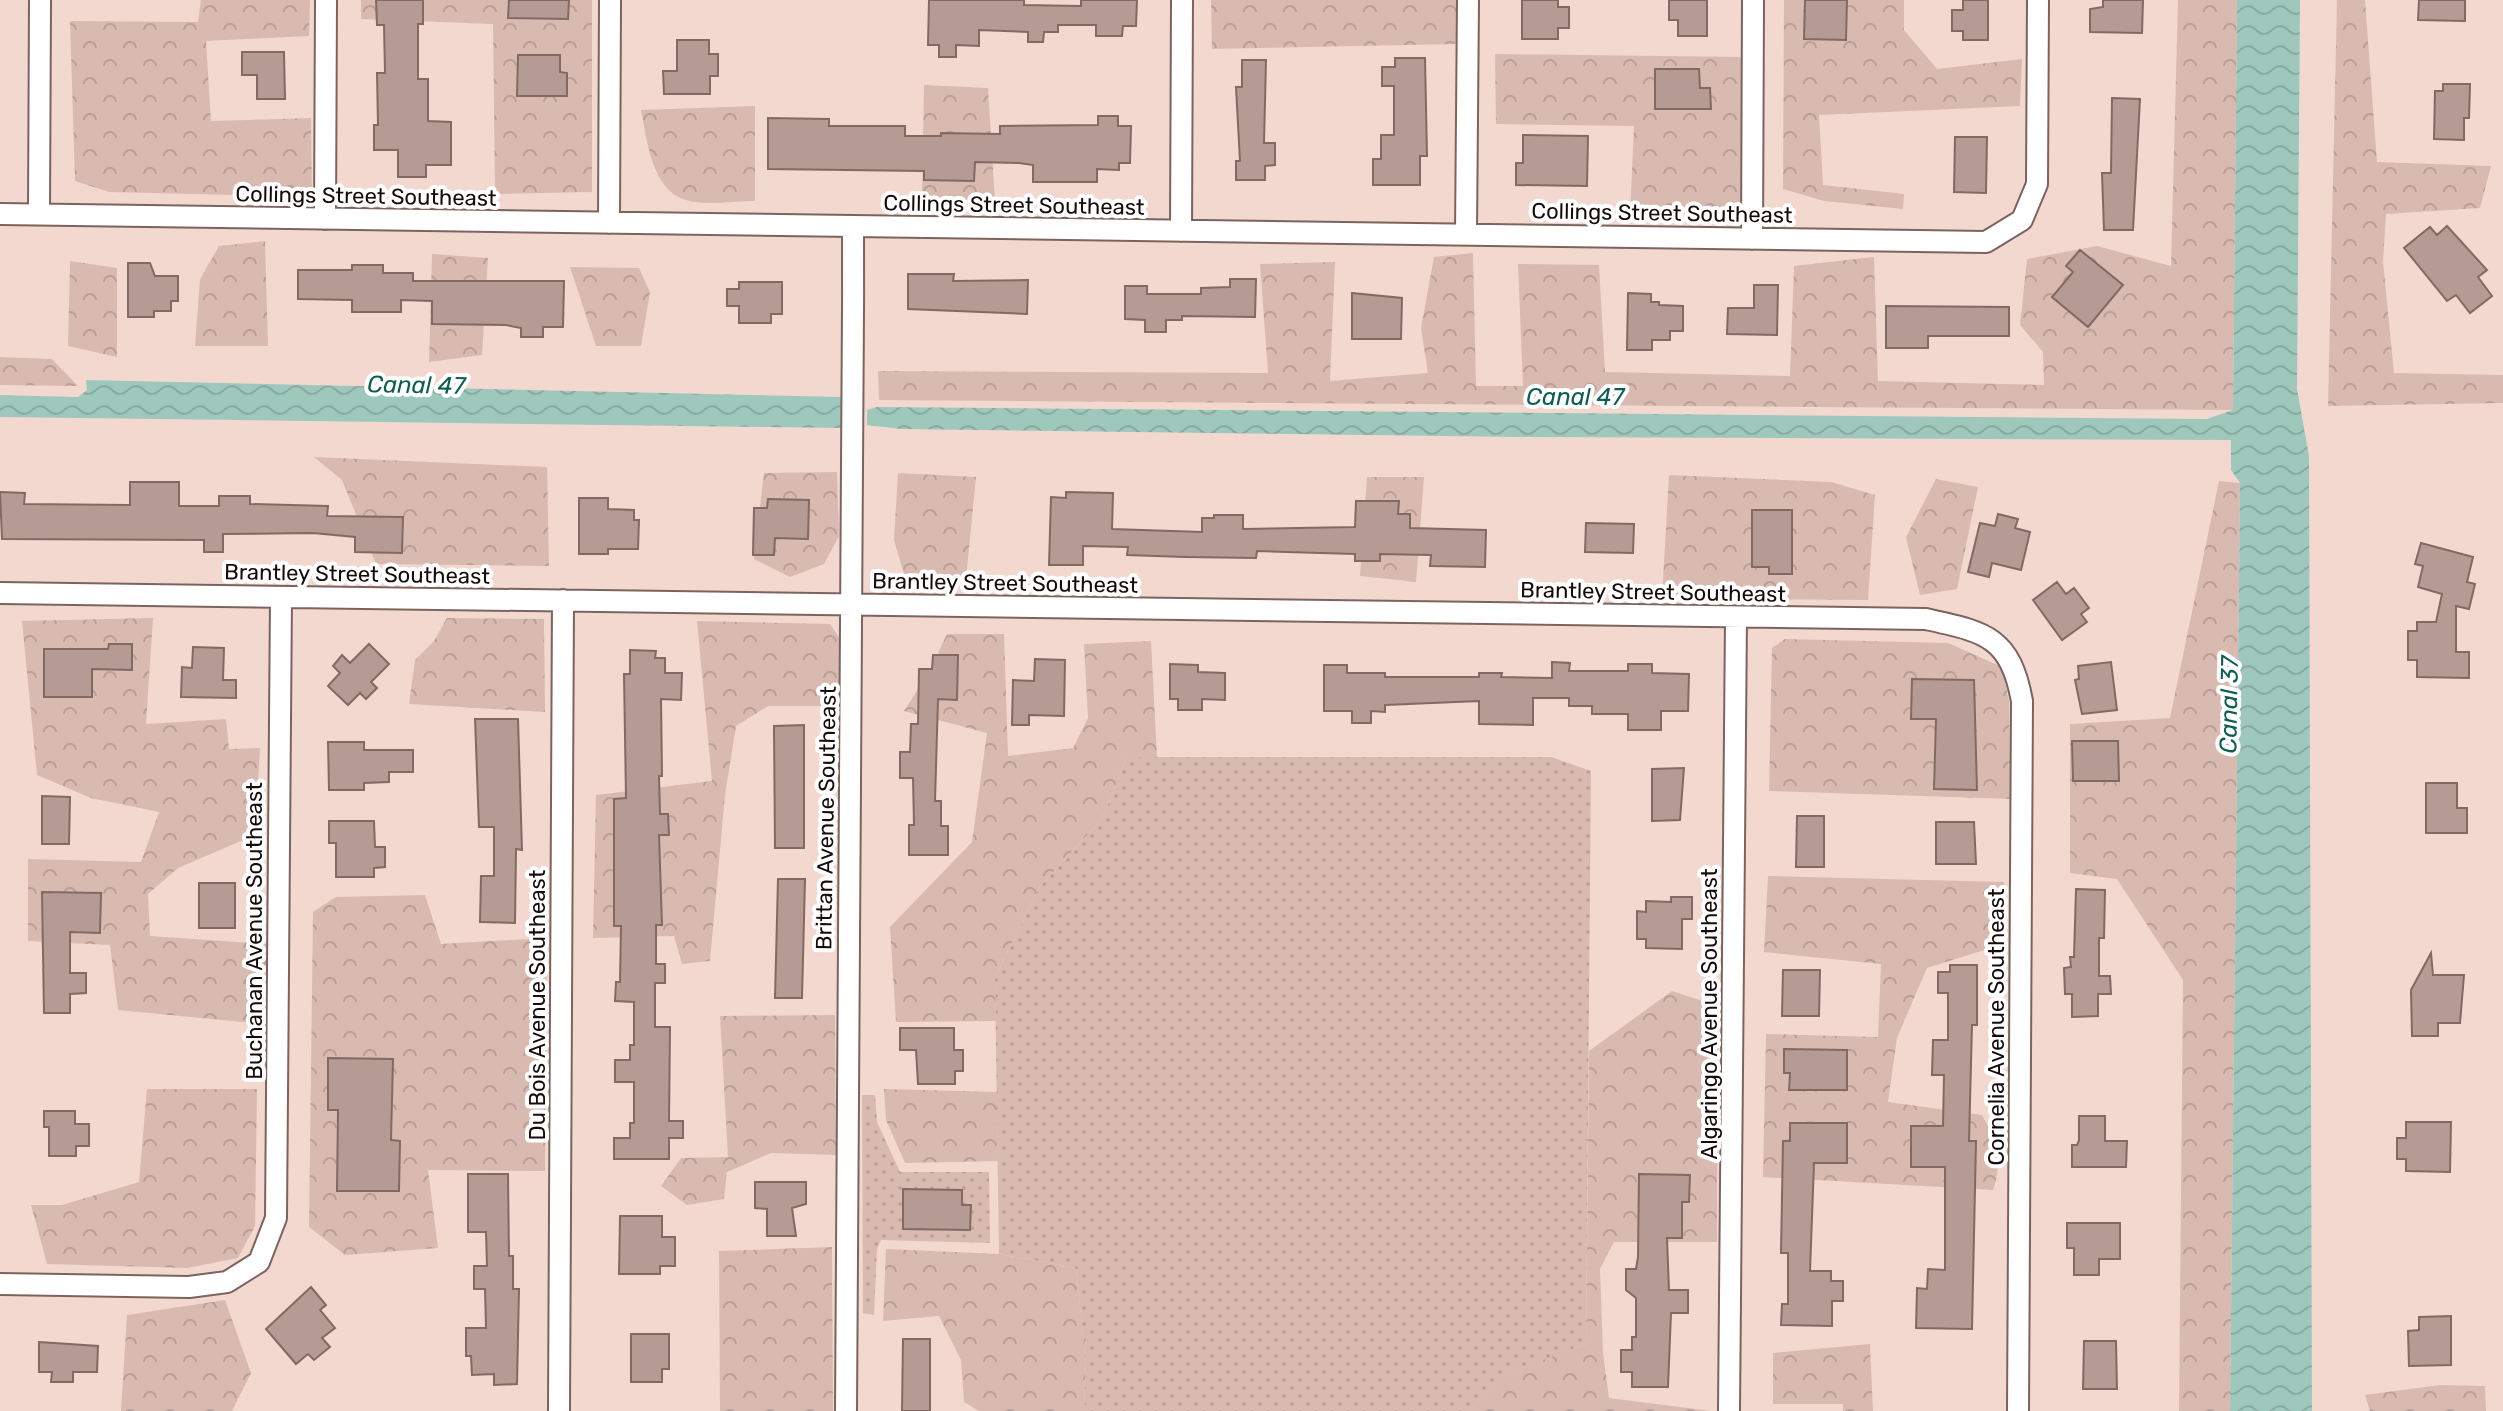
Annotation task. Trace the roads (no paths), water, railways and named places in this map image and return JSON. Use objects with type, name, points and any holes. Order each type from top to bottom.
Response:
[{"type":"street","points":[[39,214],[40,0]]},
{"type":"street","points":[[325,219],[326,0]]},
{"type":"street","points":[[609,223],[610,0]]},
{"type":"street","points":[[1181,231],[1182,0]]},
{"type":"street","points":[[1466,233],[1468,0]]},
{"type":"street","points":[[1752,239],[1753,0]]},
{"type":"street","name":"Collings Street Southeast","points":[[0,214],[1986,242],[2022,220],[2037,184],[2038,0]]},
{"type":"street","name":"Brittan Avenue Southeast","points":[[846,1411],[848,765],[854,605],[853,226]]},
{"type":"street","name":"Brantley Street Southeast","points":[[0,593],[1926,619],[1976,630],[2001,650]]},
{"type":"street","name":"Buchanan Avenue Southeast","points":[[0,1284],[189,1287],[227,1282],[259,1262],[276,1218],[281,597]]},
{"type":"street","name":"Du Bois Avenue Southeast","points":[[559,1411],[563,600]]},
{"type":"street","name":"Algaringo Avenue Southeast","points":[[1729,1411],[1736,618]]},
{"type":"street","name":"Cornelia Avenue Southeast","points":[[2001,650],[2016,667],[2022,701],[2018,1411]]},
{"type":"water","points":[[2237,0],[2300,0],[2297,389],[2309,456],[2312,1411],[2230,1411],[2240,483],[2231,470],[2231,440],[1518,437],[901,429],[867,425],[867,410],[877,407],[2207,419],[2233,410]]},
{"type":"water","points":[[86,380],[843,397],[843,428],[0,417],[0,395],[78,397],[87,390]]},
{"type":"water label","name":"Canal 47","points":[[416,385]]},
{"type":"water label","name":"Canal 47","points":[[1575,397]]},
{"type":"water label","name":"Canal 37","points":[[2229,705]]}]
